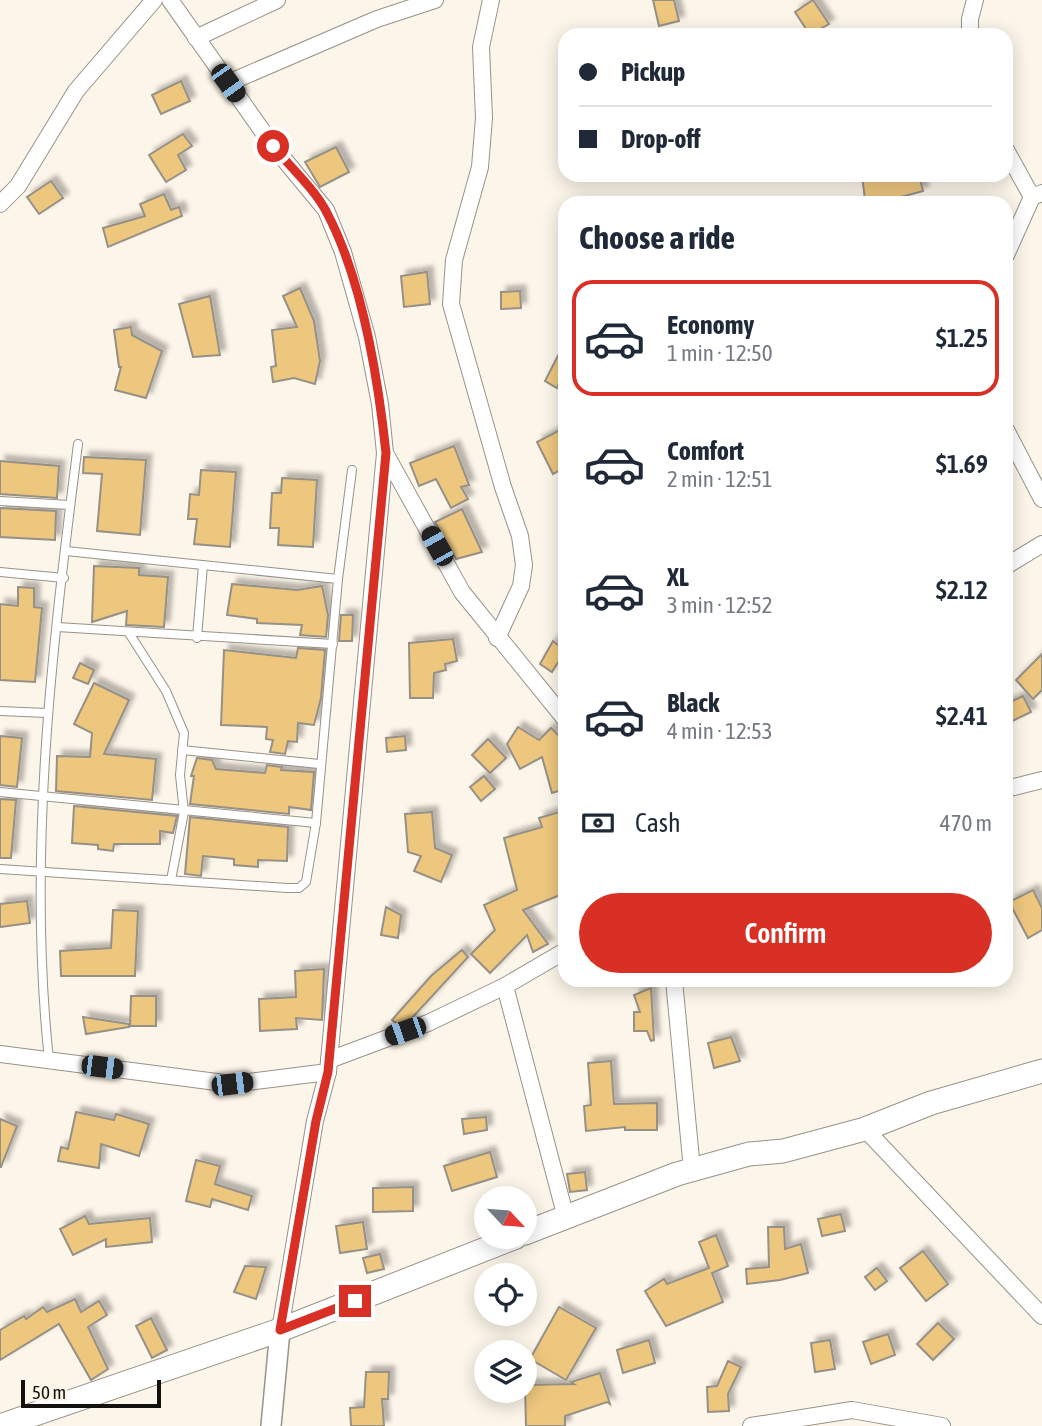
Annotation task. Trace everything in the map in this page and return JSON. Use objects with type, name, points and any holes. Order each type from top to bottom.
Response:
[{"type":"main road","points":[[537,1229],[692,1170],[750,1154],[783,1151],[865,1129],[931,1103],[1042,1071]]},
{"type":"main road","points":[[0,1426],[280,1330],[483,1250]]},
{"type":"street","points":[[0,204],[18,186],[76,91],[154,0]]},
{"type":"street","points":[[170,0],[273,146],[326,210],[344,252],[367,337],[386,453],[328,1066],[280,1330],[271,1426]]},
{"type":"street","points":[[196,38],[277,0]]},
{"type":"street","points":[[228,83],[377,19],[435,0]]},
{"type":"street","points":[[491,0],[481,47],[484,118],[480,166],[454,260],[451,304],[503,487],[520,536],[524,565],[521,586],[496,638]]},
{"type":"street","points":[[970,28],[975,0]]},
{"type":"street","points":[[1013,160],[1037,195],[1013,241]]},
{"type":"street","points":[[1013,443],[1042,499]]},
{"type":"street","points":[[386,453],[462,592],[496,638],[558,711]]},
{"type":"street","points":[[1013,562],[1042,544]]},
{"type":"street","points":[[1013,787],[1042,780]]},
{"type":"street","points":[[0,1054],[232,1084],[328,1066],[505,986],[558,955]]},
{"type":"street","points":[[505,986],[566,1218]]},
{"type":"street","points":[[675,987],[692,1170]]},
{"type":"street","points":[[865,1129],[1042,1317]]},
{"type":"street","points":[[751,1426],[850,1418],[942,1426]]},
{"type":"lane","points":[[49,1060],[42,996],[42,797],[47,713],[78,444]]},
{"type":"lane","points":[[0,869],[299,888],[309,874],[316,823],[319,764],[352,470]]},
{"type":"lane","points":[[0,501],[70,505]]},
{"type":"lane","points":[[66,551],[338,579]]},
{"type":"lane","points":[[197,638],[203,565]]},
{"type":"lane","points":[[0,572],[64,578]]},
{"type":"lane","points":[[57,627],[197,638],[332,644]]},
{"type":"lane","points":[[129,633],[166,691],[184,733],[180,775],[184,813],[171,880]]},
{"type":"lane","points":[[0,711],[47,713]]},
{"type":"lane","points":[[182,750],[319,764]]},
{"type":"lane","points":[[0,792],[184,813],[316,823]]},
{"type":"building","points":[[653,0],[674,0],[679,21],[659,26]]},
{"type":"building","points":[[813,0],[829,24],[822,28],[805,28],[795,12]]},
{"type":"building","points":[[181,81],[190,101],[161,114],[152,95]]},
{"type":"building","points":[[183,134],[192,146],[178,155],[186,170],[166,182],[149,155]]},
{"type":"building","points":[[336,147],[349,172],[320,187],[305,162]]},
{"type":"building","points":[[51,181],[63,198],[39,214],[27,197]]},
{"type":"building","points":[[863,182],[921,182],[923,191],[905,196],[865,196]]},
{"type":"building","points":[[164,194],[171,210],[179,207],[182,216],[108,247],[103,228],[145,216],[140,204]]},
{"type":"building","points":[[427,272],[430,304],[404,307],[401,276]]},
{"type":"building","points":[[300,288],[314,321],[320,361],[315,384],[294,378],[273,382],[271,367],[276,366],[272,330],[297,327],[283,296]]},
{"type":"building","points":[[520,291],[521,308],[501,309],[501,292]]},
{"type":"building","points":[[210,296],[220,355],[193,357],[179,304]]},
{"type":"building","points":[[131,327],[132,335],[162,351],[146,398],[115,390],[121,367],[114,330]]},
{"type":"building","points":[[558,356],[557,388],[545,381]]},
{"type":"building","points":[[558,431],[558,471],[553,474],[537,442]]},
{"type":"building","points":[[454,446],[469,485],[461,487],[468,499],[451,508],[436,479],[419,486],[410,463]]},
{"type":"building","points":[[84,457],[146,460],[140,535],[97,531],[102,474],[83,473]]},
{"type":"building","points":[[0,461],[59,466],[57,498],[0,494]]},
{"type":"building","points":[[201,470],[236,472],[230,547],[194,544],[197,519],[188,519],[190,494],[199,495]]},
{"type":"building","points":[[282,478],[317,480],[313,547],[278,545],[279,528],[270,528],[272,493],[281,493]]},
{"type":"building","points":[[0,508],[56,511],[55,540],[0,537]]},
{"type":"building","points":[[462,509],[482,552],[456,559],[435,522]]},
{"type":"building","points":[[94,566],[139,568],[139,575],[168,577],[164,627],[126,625],[127,611],[92,622]]},
{"type":"building","points":[[232,584],[297,590],[322,586],[328,615],[326,637],[300,635],[302,625],[257,623],[257,619],[227,615]]},
{"type":"building","points":[[18,587],[34,588],[34,607],[42,608],[35,682],[0,680],[0,604],[18,606]]},
{"type":"building","points":[[341,615],[353,615],[352,641],[339,641]]},
{"type":"building","points":[[453,639],[457,661],[445,664],[446,670],[434,673],[433,698],[410,698],[409,643]]},
{"type":"building","points":[[553,641],[558,645],[558,662],[552,672],[540,664]]},
{"type":"building","points":[[298,648],[325,650],[321,698],[314,725],[298,723],[297,742],[288,741],[285,754],[270,752],[273,740],[266,739],[267,727],[221,725],[224,650],[296,658]]},
{"type":"building","points":[[1042,654],[1042,690],[1033,699],[1016,680]]},
{"type":"building","points":[[80,663],[94,670],[88,684],[73,678]]},
{"type":"building","points":[[94,683],[129,700],[104,754],[156,759],[152,800],[56,791],[57,756],[90,757],[92,733],[74,724]]},
{"type":"building","points":[[1023,696],[1031,712],[1013,721],[1013,701]]},
{"type":"building","points":[[518,727],[539,740],[551,728],[558,735],[558,791],[552,793],[542,757],[520,769],[507,744]]},
{"type":"building","points":[[0,736],[22,738],[17,787],[0,785]]},
{"type":"building","points":[[405,736],[406,750],[387,752],[386,738]]},
{"type":"building","points":[[488,739],[506,758],[490,773],[472,755]]},
{"type":"building","points":[[197,758],[212,760],[216,769],[265,773],[267,765],[282,767],[281,770],[314,772],[311,810],[289,807],[289,814],[190,804],[194,776],[191,776]]},
{"type":"building","points":[[484,776],[495,789],[481,801],[470,787]]},
{"type":"building","points":[[0,799],[16,800],[11,858],[0,858]]},
{"type":"building","points":[[74,806],[177,816],[173,833],[160,831],[160,844],[114,844],[113,851],[98,849],[98,845],[72,843]]},
{"type":"building","points":[[432,812],[435,848],[452,855],[441,882],[414,871],[421,856],[408,852],[405,814]]},
{"type":"building","points":[[558,812],[558,896],[523,910],[548,944],[533,952],[527,935],[490,973],[471,954],[495,930],[484,905],[517,890],[504,838],[542,827],[539,818]]},
{"type":"building","points":[[190,817],[288,827],[287,861],[258,860],[258,867],[234,865],[234,859],[203,856],[201,876],[185,874]]},
{"type":"building","points":[[1033,890],[1042,908],[1042,930],[1028,938],[1013,910],[1013,900]]},
{"type":"building","points":[[27,901],[30,923],[0,927],[0,904]]},
{"type":"building","points":[[386,907],[401,915],[398,938],[381,935]]},
{"type":"building","points":[[113,910],[138,911],[135,976],[61,976],[60,951],[111,948]]},
{"type":"building","points":[[462,950],[468,957],[412,1018],[397,1024],[392,1020],[431,976]]},
{"type":"building","points":[[324,969],[322,1020],[296,1018],[297,1029],[260,1031],[259,999],[296,997],[295,971]]},
{"type":"building","points":[[651,988],[654,1040],[651,1041],[647,1031],[634,1031],[634,1012],[640,1012],[634,995]]},
{"type":"building","points":[[131,996],[156,996],[156,1026],[130,1026]]},
{"type":"building","points":[[83,1017],[129,1024],[129,1027],[86,1034]]},
{"type":"building","points":[[731,1037],[740,1061],[714,1068],[708,1043]]},
{"type":"building","points":[[611,1061],[614,1104],[657,1103],[657,1130],[625,1130],[625,1127],[586,1131],[584,1106],[591,1105],[588,1063]]},
{"type":"building","points":[[76,1112],[114,1120],[116,1114],[149,1124],[139,1156],[101,1144],[99,1168],[58,1161],[61,1147],[68,1149]]},
{"type":"building","points":[[486,1117],[487,1130],[464,1134],[462,1119]]},
{"type":"building","points":[[0,1119],[17,1126],[1,1167],[0,1167]]},
{"type":"building","points":[[490,1152],[497,1177],[452,1191],[444,1166]]},
{"type":"building","points":[[196,1160],[220,1166],[215,1184],[252,1196],[248,1210],[212,1199],[210,1207],[186,1201]]},
{"type":"building","points":[[585,1172],[587,1190],[570,1192],[567,1174]]},
{"type":"building","points":[[413,1187],[413,1211],[373,1212],[373,1188]]},
{"type":"building","points":[[841,1214],[845,1231],[822,1236],[818,1219]]},
{"type":"building","points":[[85,1216],[89,1224],[150,1218],[152,1242],[106,1247],[106,1239],[73,1255],[60,1229]]},
{"type":"building","points":[[363,1222],[367,1249],[340,1253],[336,1226]]},
{"type":"building","points":[[768,1227],[784,1227],[785,1249],[801,1244],[808,1273],[747,1284],[746,1269],[769,1267]]},
{"type":"building","points":[[716,1235],[728,1266],[712,1273],[723,1302],[666,1326],[645,1291],[664,1279],[667,1284],[709,1268],[699,1242]]},
{"type":"building","points":[[923,1251],[948,1284],[926,1301],[900,1268]]},
{"type":"building","points":[[380,1254],[384,1269],[367,1273],[363,1258]]},
{"type":"building","points":[[245,1266],[266,1267],[256,1299],[234,1292]]},
{"type":"building","points":[[877,1268],[887,1281],[875,1290],[865,1277]]},
{"type":"building","points":[[75,1299],[81,1312],[99,1301],[107,1315],[88,1327],[108,1369],[91,1380],[59,1324],[0,1360],[0,1330],[24,1316],[26,1319],[43,1307],[47,1312]]},
{"type":"building","points":[[559,1307],[596,1328],[566,1380],[537,1363],[537,1346]]},
{"type":"building","points":[[151,1318],[167,1350],[152,1358],[136,1326]]},
{"type":"building","points":[[938,1323],[954,1339],[933,1360],[917,1344]]},
{"type":"building","points":[[888,1334],[895,1355],[871,1364],[863,1342]]},
{"type":"building","points":[[649,1340],[655,1363],[623,1373],[617,1350]]},
{"type":"building","points":[[830,1340],[835,1369],[815,1372],[811,1343]]},
{"type":"building","points":[[728,1361],[741,1367],[728,1394],[729,1411],[708,1412],[707,1387],[717,1386]]},
{"type":"building","points":[[366,1372],[389,1372],[388,1399],[382,1399],[384,1426],[351,1426],[350,1408],[364,1407]]},
{"type":"building","points":[[600,1373],[610,1404],[607,1402],[565,1416],[565,1426],[526,1426],[525,1403],[537,1403],[537,1385],[574,1384],[571,1382]]},
{"type":"route","points":[[273,146],[326,210],[344,252],[367,337],[386,453],[328,1072],[316,1121],[280,1330],[355,1301]]}]
